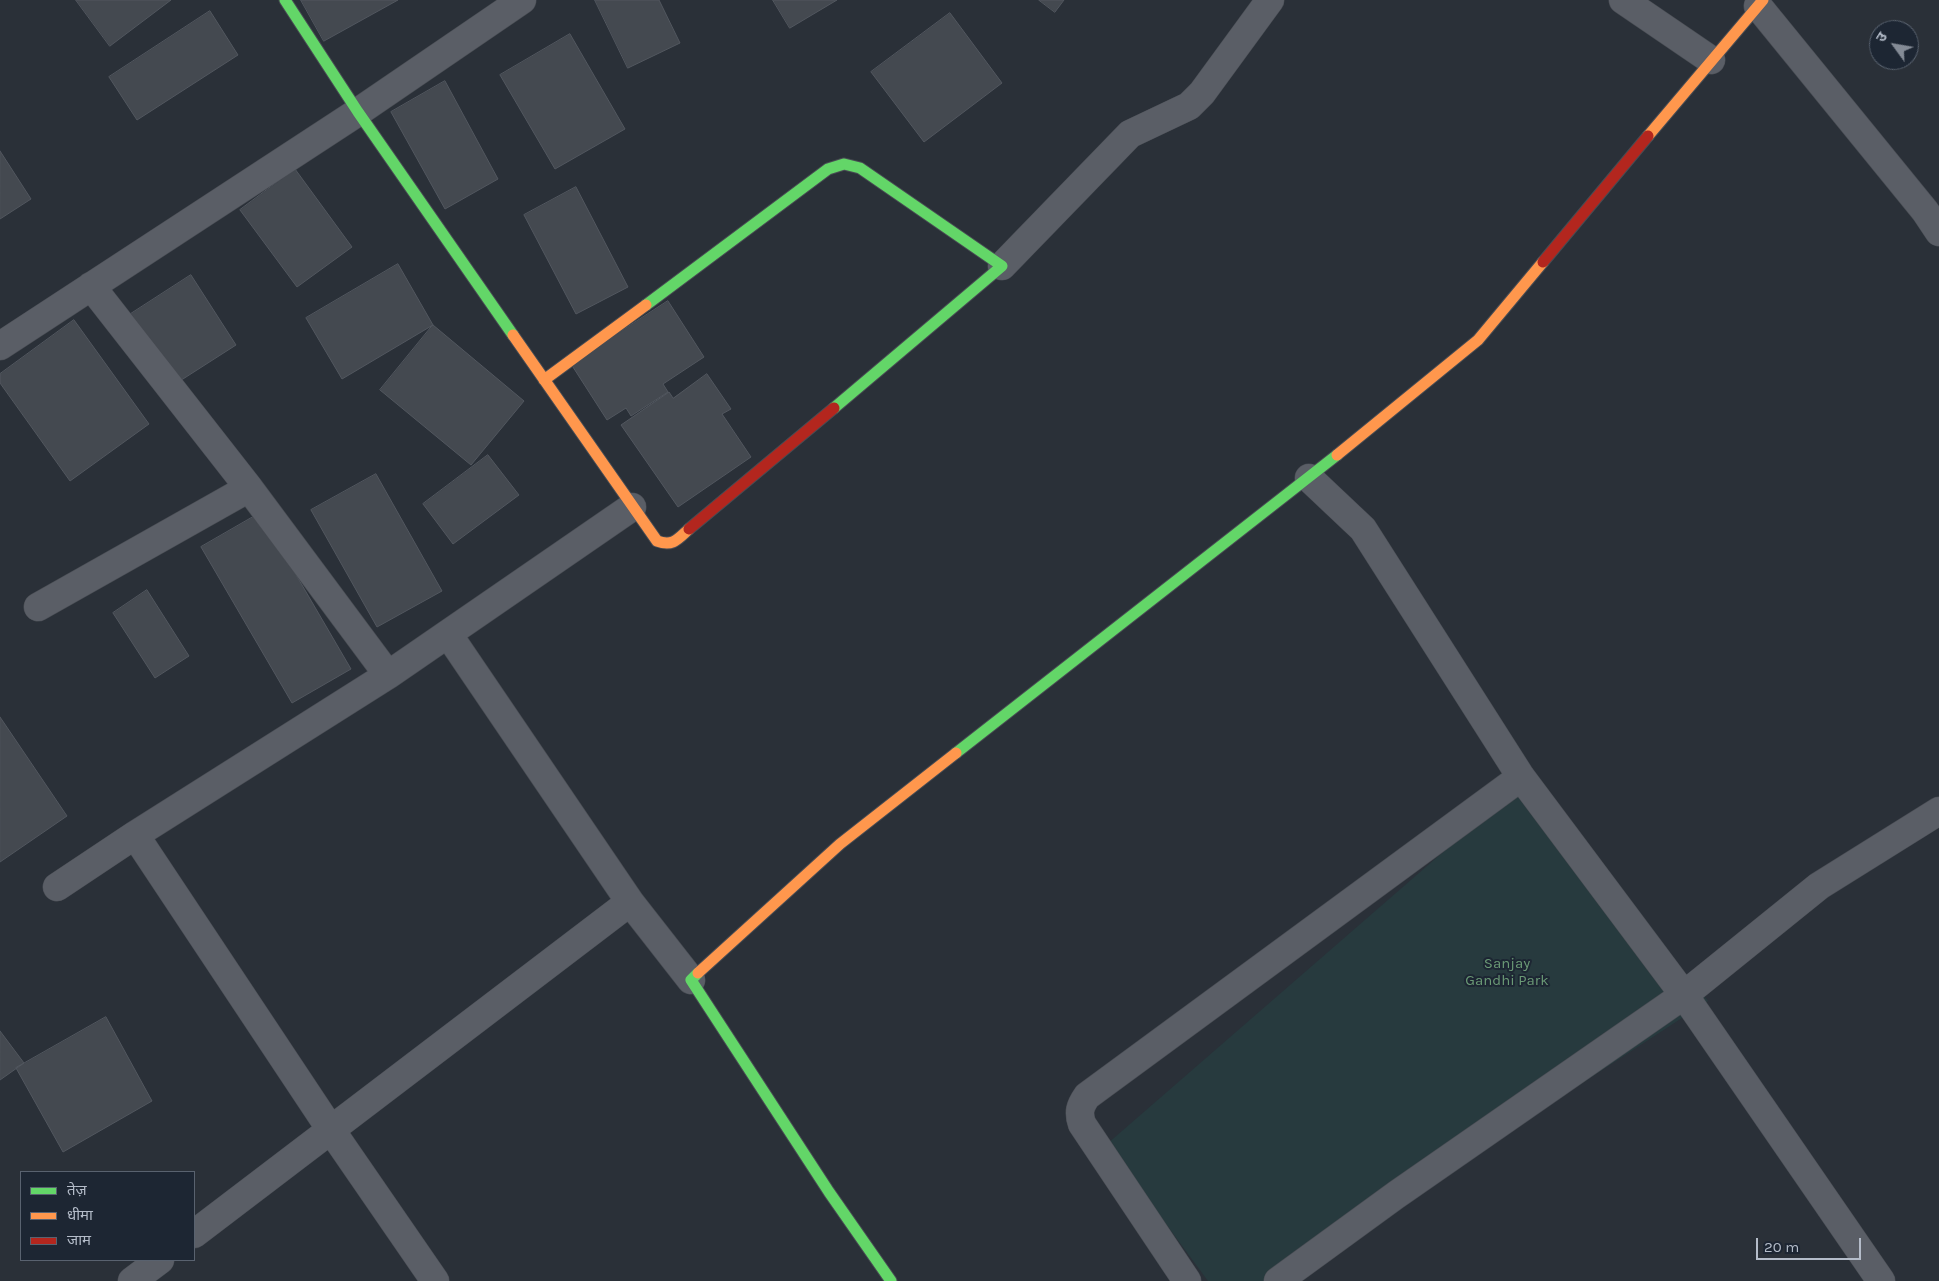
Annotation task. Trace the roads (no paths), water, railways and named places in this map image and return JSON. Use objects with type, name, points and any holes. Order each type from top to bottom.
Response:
[{"type":"street","points":[[285,0],[358,112],[632,506],[657,541],[665,544],[672,543],[1002,266],[1130,134],[1189,106],[1202,94],[1270,0]]},
{"type":"street","points":[[0,346],[358,112],[522,0]]},
{"type":"street","points":[[1623,0],[1711,60]]},
{"type":"street","points":[[691,980],[840,844],[1309,478],[1478,340],[1711,60],[1761,3],[1934,214]]},
{"type":"street","points":[[544,380],[828,169],[844,164],[860,168],[1002,266]]},
{"type":"street","points":[[90,286],[249,488],[388,675]]},
{"type":"street","points":[[1309,478],[1363,528],[1521,777],[1684,995],[1881,1281]]},
{"type":"street","points":[[38,607],[249,488]]},
{"type":"street","points":[[57,887],[135,835],[388,675],[632,506]]},
{"type":"street","points":[[448,634],[630,902],[691,980],[829,1192],[891,1281]]},
{"type":"street","points":[[1187,1281],[1082,1124],[1079,1114],[1080,1106],[1087,1096],[1521,777]]},
{"type":"street","points":[[1278,1281],[1396,1194],[1684,995],[1820,886],[1939,811]]},
{"type":"street","points":[[135,835],[331,1130],[436,1281]]},
{"type":"street","points":[[195,1233],[630,902]]},
{"type":"street","points":[[132,1281],[159,1261]]},
{"type":"park label","name":"Sanjay Gandhi Park","points":[[1507,972]]}]
